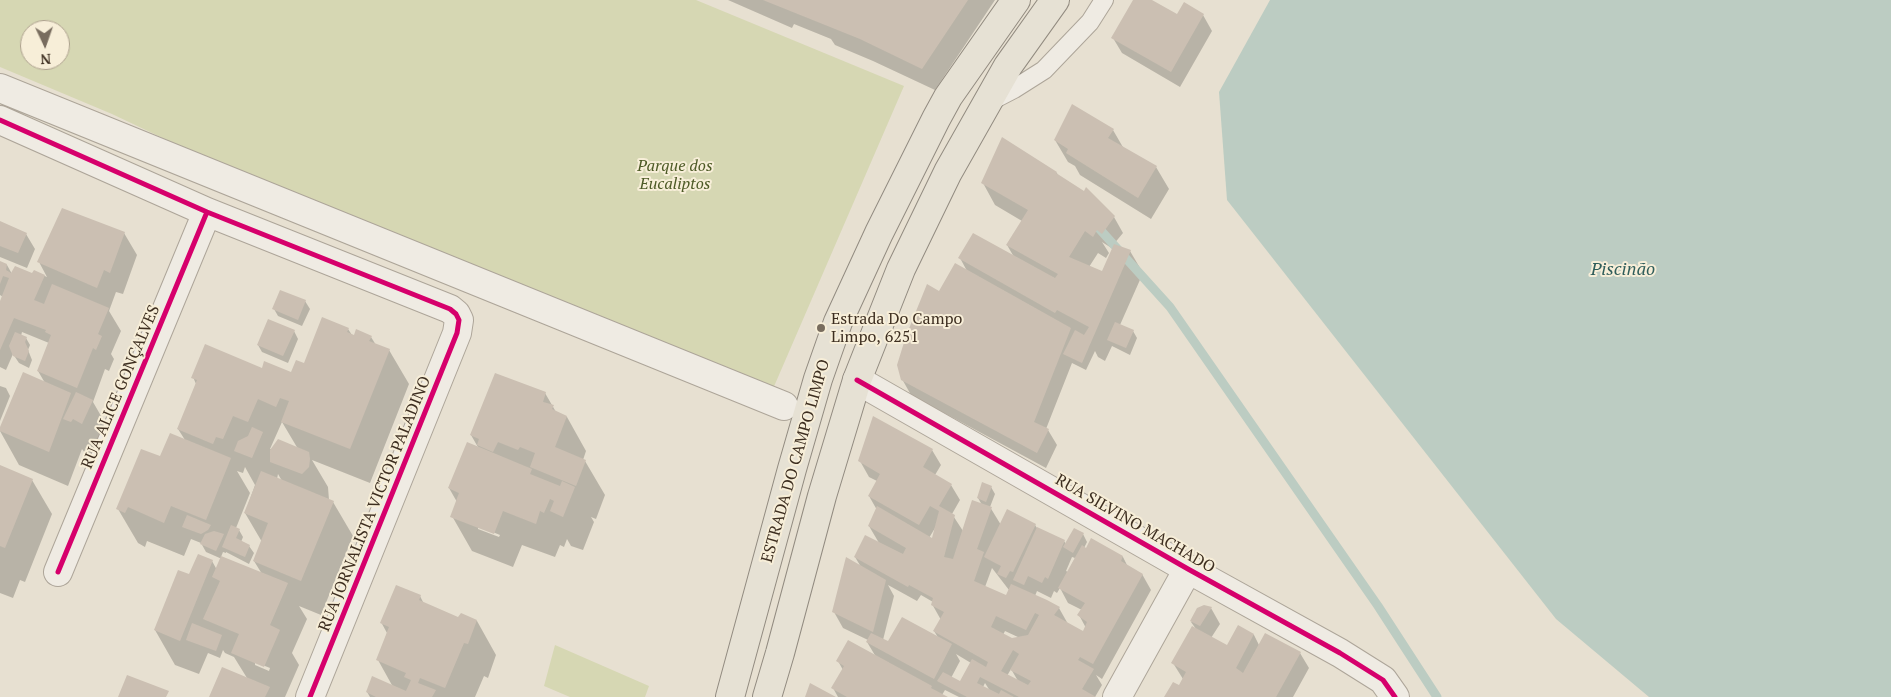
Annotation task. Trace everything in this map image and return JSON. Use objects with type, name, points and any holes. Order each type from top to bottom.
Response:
[{"type":"main road","name":"ESTRADA DO CAMPO LIMPO","points":[[730,697],[794,460],[818,379],[838,322],[892,206],[948,97],[1016,0]]},
{"type":"main road","points":[[767,697],[822,496],[857,380],[901,269],[948,172],[1008,66],[1055,0]]},
{"type":"street","points":[[0,88],[784,406]]},
{"type":"street","points":[[0,120],[207,212]]},
{"type":"street","name":"RUA JORNALISTA VICTOR PALADINO","points":[[207,212],[450,309],[459,320],[457,333],[445,365],[310,697]]},
{"type":"street","name":"RUA ALICE GONÇALVES","points":[[58,572],[207,212]]},
{"type":"street","name":"RUA SILVINO MACHADO","points":[[857,380],[1188,569],[1340,653],[1383,680],[1395,697]]},
{"type":"street","points":[[1117,697],[1188,569]]},
{"type":"lane","points":[[988,102],[1014,89],[1044,70],[1090,22],[1104,0]]},
{"type":"green space","name":"Parque dos Eucaliptos","points":[[0,0],[696,0],[904,86],[769,398],[304,205],[112,114],[0,67]]},
{"type":"green space","points":[[555,645],[649,686],[645,697],[570,697],[544,686]]},
{"type":"water","name":"Piscinão","points":[[1270,0],[1891,0],[1891,697],[1649,697],[1556,619],[1227,200],[1219,92]]},
{"type":"building","points":[[763,0],[968,0],[922,69],[860,39]]},
{"type":"building","points":[[1133,0],[1152,0],[1177,14],[1184,2],[1204,14],[1171,72],[1111,38]]},
{"type":"building","points":[[1072,104],[1114,129],[1108,138],[1157,166],[1138,198],[1066,153],[1068,149],[1054,140]]},
{"type":"building","points":[[1002,137],[1084,191],[1086,187],[1115,216],[1102,234],[1097,230],[1093,237],[1085,231],[1069,257],[1102,271],[1114,244],[1131,250],[1082,363],[1063,354],[1075,330],[1084,335],[1089,327],[1057,310],[1055,313],[958,258],[973,233],[1055,278],[1058,274],[1006,245],[1028,210],[981,183]]},
{"type":"building","points":[[62,208],[125,232],[110,273],[104,270],[97,288],[37,262]]},
{"type":"building","points":[[0,221],[27,233],[18,253],[0,246]]},
{"type":"building","points":[[0,261],[7,264],[6,270],[11,273],[15,266],[32,273],[34,270],[45,275],[34,300],[44,304],[52,284],[109,308],[98,334],[102,336],[96,350],[93,348],[77,388],[37,371],[51,335],[45,332],[46,330],[14,318],[0,350],[0,301],[9,278],[3,276],[0,284]]},
{"type":"building","points":[[955,263],[1071,328],[1034,422],[1049,429],[1037,453],[901,380],[897,365],[906,336],[927,284],[939,291]]},
{"type":"building","points":[[280,290],[306,300],[298,320],[272,309]]},
{"type":"building","points":[[322,317],[349,328],[347,332],[354,335],[356,329],[372,336],[369,341],[390,349],[350,449],[281,422],[289,401],[280,398],[276,407],[258,399],[248,422],[233,416],[223,439],[216,437],[213,444],[177,429],[197,380],[191,378],[205,344],[262,368],[264,361],[291,372],[296,360],[304,363]]},
{"type":"building","points":[[268,319],[295,330],[283,356],[257,345]]},
{"type":"building","points":[[1115,322],[1134,330],[1126,348],[1107,340]]},
{"type":"building","points":[[15,332],[27,337],[25,342],[29,351],[25,361],[13,356],[9,346]]},
{"type":"building","points":[[23,372],[71,393],[49,452],[0,431]]},
{"type":"building","points":[[495,373],[546,392],[543,402],[554,405],[552,409],[567,416],[555,447],[586,460],[576,486],[530,467],[535,453],[520,447],[518,450],[498,442],[493,452],[477,445],[479,439],[470,435]]},
{"type":"building","points":[[76,392],[93,400],[82,424],[73,419],[71,422],[63,419]]},
{"type":"building","points":[[873,416],[933,449],[923,467],[952,484],[939,506],[955,515],[944,557],[953,559],[972,500],[992,507],[977,549],[984,552],[974,581],[1006,595],[1011,584],[1047,600],[1060,607],[1054,615],[1083,631],[1087,622],[1077,615],[1085,603],[1058,588],[1082,545],[1086,548],[1091,538],[1123,556],[1121,561],[1143,574],[1093,664],[1080,657],[1078,660],[1094,669],[1082,689],[1096,697],[1019,697],[980,677],[977,683],[999,694],[1001,690],[1014,697],[967,697],[937,681],[943,672],[960,681],[972,659],[986,667],[988,662],[933,631],[944,612],[931,605],[933,598],[909,585],[908,587],[854,557],[865,535],[903,554],[906,548],[868,526],[877,506],[932,538],[939,511],[930,506],[919,525],[868,496],[880,474],[858,461]],"holes":[[[1035,613],[1039,615],[1028,635],[1012,638],[991,627],[996,616],[1026,630]],[[1013,650],[1019,654],[1010,670],[1031,681],[1028,685],[1001,671]]]},
{"type":"building","points":[[252,427],[263,432],[252,458],[234,451],[238,441],[248,436]]},
{"type":"building","points":[[170,433],[231,458],[206,520],[171,506],[164,523],[128,507],[125,513],[116,509],[141,449],[160,456]]},
{"type":"building","points":[[278,439],[309,452],[309,467],[302,474],[270,462],[270,450]]},
{"type":"building","points":[[467,442],[532,469],[530,474],[560,486],[562,481],[575,487],[563,517],[550,511],[554,501],[550,499],[544,513],[540,511],[536,524],[503,511],[494,534],[450,517],[459,493],[448,488]]},
{"type":"building","points":[[0,465],[33,479],[5,548],[0,546]]},
{"type":"building","points":[[261,471],[334,501],[301,581],[253,561],[268,523],[244,513]]},
{"type":"building","points":[[982,482],[992,486],[986,502],[977,498]]},
{"type":"building","points":[[1007,509],[1036,524],[1013,572],[1010,571],[1006,578],[997,574],[1001,566],[984,557]]},
{"type":"building","points":[[187,515],[211,525],[208,530],[201,534],[182,527]]},
{"type":"building","points":[[231,525],[240,529],[236,538],[250,545],[245,557],[222,547]]},
{"type":"building","points":[[1037,527],[1065,540],[1048,579],[1045,577],[1042,583],[1028,576],[1024,585],[1013,580]]},
{"type":"building","points":[[1074,528],[1084,533],[1073,553],[1063,547]]},
{"type":"building","points":[[214,531],[224,534],[216,551],[200,544],[205,534]]},
{"type":"building","points":[[198,554],[213,560],[180,641],[154,630],[178,570],[189,574]]},
{"type":"building","points":[[221,556],[288,583],[270,625],[280,630],[264,667],[231,653],[239,634],[203,619],[220,581],[212,577]]},
{"type":"building","points":[[846,557],[886,580],[873,632],[832,612]]},
{"type":"building","points":[[396,585],[421,595],[419,600],[458,617],[461,613],[477,620],[468,644],[464,643],[445,688],[420,678],[418,683],[436,690],[432,697],[376,697],[366,692],[372,676],[406,691],[411,680],[404,677],[406,673],[376,660],[389,627],[380,623]]},
{"type":"building","points":[[1204,605],[1212,607],[1200,626],[1190,621],[1197,608]]},
{"type":"building","points":[[902,617],[952,644],[934,679],[866,642],[871,633],[888,641]]},
{"type":"building","points":[[192,623],[222,635],[216,651],[186,640]]},
{"type":"building","points":[[1238,625],[1254,634],[1236,668],[1243,673],[1265,633],[1301,652],[1276,697],[1164,697],[1173,682],[1179,685],[1186,672],[1171,663],[1192,626],[1227,645]]},
{"type":"building","points":[[848,640],[932,686],[931,688],[948,697],[847,697],[831,688],[844,666],[836,661]]},
{"type":"building","points":[[222,667],[270,687],[265,697],[209,697]]},
{"type":"building","points":[[127,675],[169,691],[166,697],[118,697]]},
{"type":"building","points":[[810,683],[836,697],[805,697]]},
{"type":"waterway","points":[[1095,224],[1170,307],[1378,606],[1437,697]]},
{"type":"cycle path","points":[[0,120],[207,212],[450,309],[456,314],[459,320],[457,333],[310,697]]},
{"type":"cycle path","points":[[58,572],[207,212]]},
{"type":"cycle path","points":[[857,380],[1188,569],[1340,653],[1383,680],[1395,697]]},
{"type":"place","name":"Estrada Do Campo Limpo, 6251","points":[[821,328]]}]
